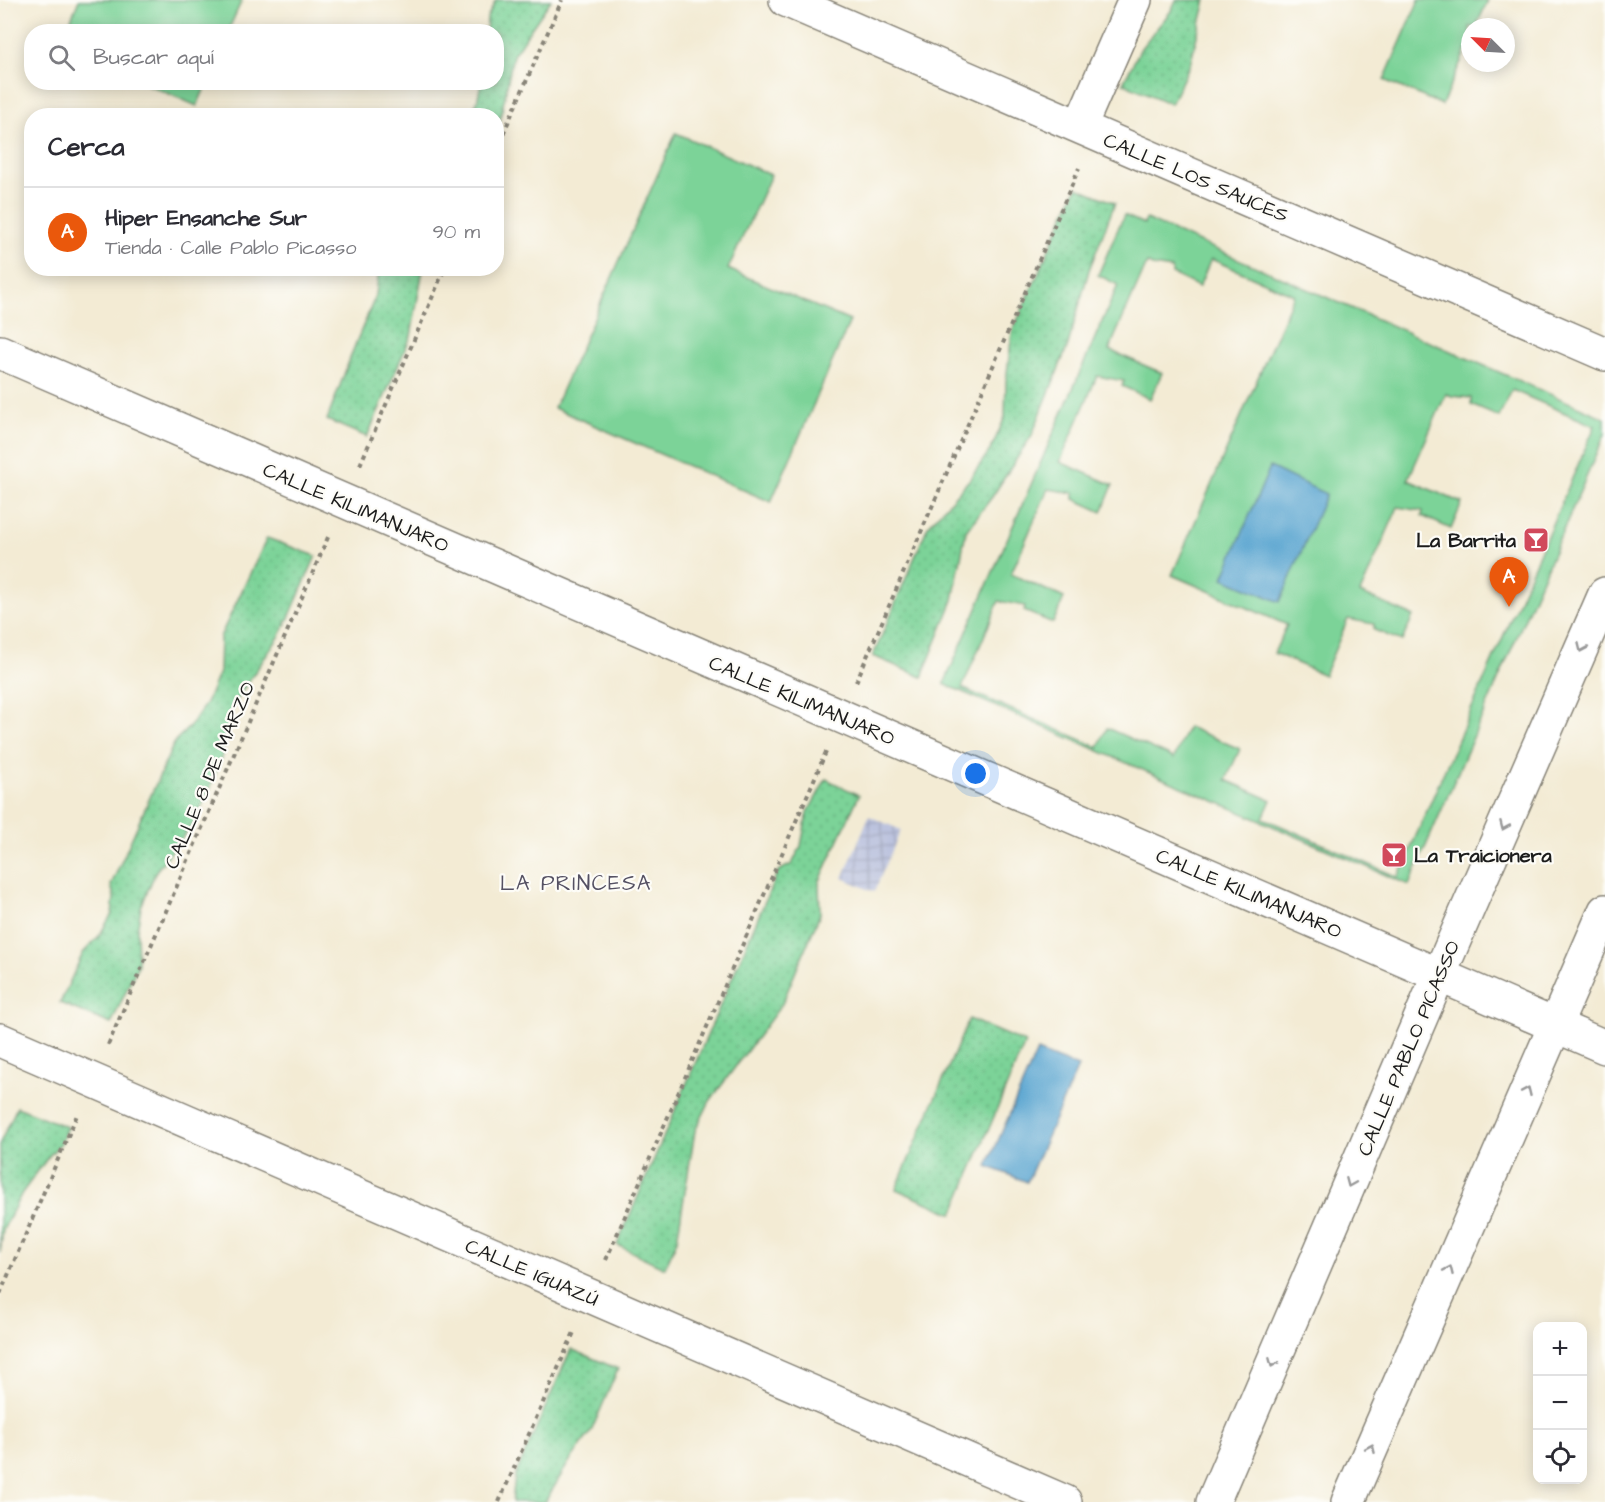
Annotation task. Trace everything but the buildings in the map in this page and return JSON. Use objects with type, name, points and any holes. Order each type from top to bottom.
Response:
[{"type":"street","name":"CALLE LOS SAUCES","points":[[786,0],[1605,354]]},
{"type":"street","points":[[1080,126],[1135,0]]},
{"type":"street","name":"CALLE KILIMANJARO","points":[[0,352],[1605,1047]]},
{"type":"street","name":"CALLE PABLO PICASSO","points":[[1214,1502],[1605,594]]},
{"type":"street","points":[[1348,1502],[1605,911]]},
{"type":"street","name":"CALLE IGUAZÚ","points":[[0,1040],[1065,1502]]},
{"type":"path","points":[[504,132],[562,0]]},
{"type":"path","name":"CALLE 8 DE MARZO","points":[[0,1294],[442,276]]},
{"type":"shaded area","points":[[869,816],[901,830],[874,892],[843,878]]},
{"type":"green space","points":[[79,0],[242,0],[231,24],[69,24]]},
{"type":"green space","points":[[496,0],[551,0],[513,55],[503,108],[473,108],[480,90],[504,90],[504,24],[487,24]]},
{"type":"green space","points":[[1176,0],[1206,0],[1190,64],[1171,104],[1123,83],[1141,48],[1171,11]]},
{"type":"green space","points":[[1419,0],[1488,0],[1480,18],[1461,18],[1461,62],[1442,105],[1384,80]]},
{"type":"green space","points":[[160,90],[204,90],[197,106]]},
{"type":"green space","points":[[676,133],[771,175],[728,269],[850,321],[771,502],[554,408]]},
{"type":"green space","points":[[1077,187],[1115,203],[1089,270],[1068,345],[1032,435],[992,497],[966,531],[953,600],[922,677],[873,656],[928,526],[969,480],[991,449],[1005,417],[1006,381],[1012,332]]},
{"type":"green space","points":[[1124,215],[1144,224],[1146,219],[1605,418],[1605,434],[1409,885],[944,684],[1118,285],[1098,275]],"holes":[[[1211,259],[1294,295],[1172,575],[1287,625],[1274,653],[1324,675],[1348,619],[1374,624],[1374,630],[1402,641],[1413,616],[1360,593],[1398,507],[1423,511],[1422,516],[1451,529],[1462,503],[1408,480],[1446,394],[1471,398],[1471,405],[1499,417],[1512,390],[1595,426],[1398,877],[1263,818],[1271,800],[1226,780],[1240,749],[1188,727],[1174,758],[1107,728],[1098,747],[962,688],[999,601],[1025,606],[1024,611],[1053,623],[1064,598],[1011,574],[1048,489],[1074,493],[1074,499],[1102,512],[1113,485],[1060,462],[1097,376],[1124,381],[1122,386],[1150,399],[1162,373],[1109,350],[1147,263],[1172,269],[1172,274],[1199,287]]]},
{"type":"green space","points":[[378,276],[422,276],[411,336],[367,437],[327,420],[376,295]]},
{"type":"green space","points":[[267,538],[316,556],[279,637],[231,711],[222,756],[193,824],[156,871],[141,907],[137,931],[138,965],[111,1024],[60,1003],[83,953],[99,936],[112,914],[114,897],[111,885],[175,741],[191,725],[206,703],[219,672],[220,637]]},
{"type":"green space","points":[[826,779],[859,795],[819,883],[820,914],[782,1004],[710,1101],[695,1131],[677,1240],[665,1268],[617,1245],[778,871],[792,864],[801,846],[807,814]]},
{"type":"green space","points":[[969,1019],[1025,1043],[953,1214],[896,1189]]},
{"type":"green space","points":[[17,1107],[67,1127],[61,1143],[22,1193],[3,1230],[0,1253],[0,1143]]},
{"type":"green space","points":[[571,1349],[618,1369],[591,1432],[569,1462],[545,1502],[512,1502],[515,1476]]},
{"type":"water","points":[[1270,467],[1326,494],[1280,602],[1223,578]]},
{"type":"water","points":[[1037,1051],[1078,1067],[1027,1182],[987,1166]]},
{"type":"place","name":"La Barrita","points":[[1536,540]]},
{"type":"place","name":"Hiper Ensanche Sur","points":[[1509,607]]},
{"type":"place","name":"La Traicionera","points":[[1394,855]]},
{"type":"district","name":"LA PRINCESA","points":[[576,883]]}]
